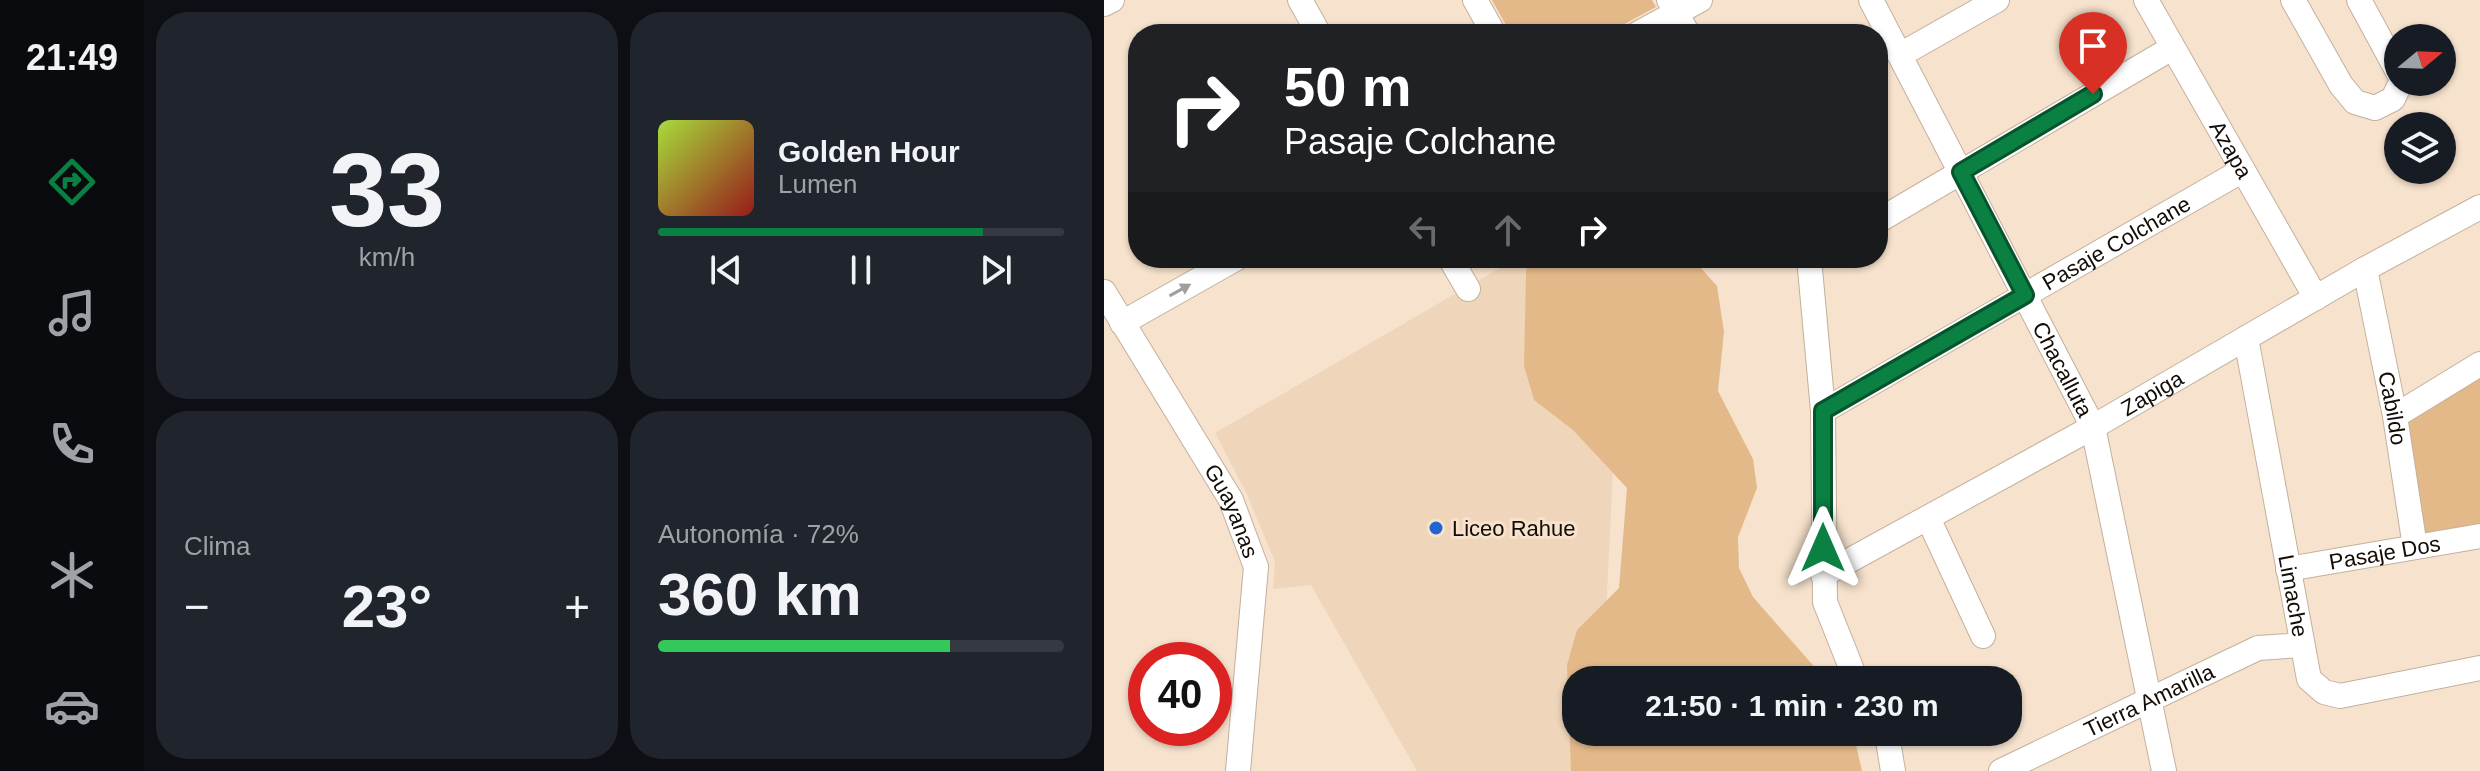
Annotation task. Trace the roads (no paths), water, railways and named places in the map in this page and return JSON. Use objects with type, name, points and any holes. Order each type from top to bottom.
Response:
[{"type":"street","points":[[1104,4],[1112,0]]},
{"type":"street","points":[[1300,0],[1313,24]]},
{"type":"street","points":[[1475,0],[1488,24]]},
{"type":"street","points":[[1678,16],[1700,0]]},
{"type":"street","name":"Chacalluta","points":[[1871,0],[1884,24]]},
{"type":"street","points":[[1900,55],[1997,0]]},
{"type":"street","name":"Azapa","points":[[2146,0],[2316,298]]},
{"type":"street","points":[[2293,0],[2341,85],[2355,102],[2375,108],[2394,96]]},
{"type":"street","points":[[2359,0],[2384,46]]},
{"type":"street","name":"Chacalluta","points":[[1888,32],[2093,427],[2164,771]]},
{"type":"street","points":[[1888,215],[2172,48]]},
{"type":"street","name":"Pasaje Colchane","points":[[1823,411],[2243,170]]},
{"type":"street","name":"Zapiga","points":[[1823,575],[2093,427],[2365,269],[2480,207]]},
{"type":"street","points":[[1111,308],[1212,268]]},
{"type":"street","points":[[1456,268],[1468,289]]},
{"type":"street","points":[[1813,268],[1823,411],[1825,602],[1850,666]]},
{"type":"street","name":"Cabildo","points":[[2365,269],[2395,416],[2415,547]]},
{"type":"street","name":"Guayanas","points":[[1111,308],[1231,500],[1256,567],[1238,771]]},
{"type":"street","name":"Limache","points":[[2246,338],[2309,679],[2324,692],[2340,696],[2480,668]]},
{"type":"street","points":[[2395,416],[2480,364]]},
{"type":"street","points":[[1928,518],[1983,636]]},
{"type":"street","name":"Pasaje Dos","points":[[2288,569],[2480,536]]},
{"type":"street","name":"Tierra Amarilla","points":[[2001,771],[2258,648],[2302,645]]},
{"type":"street","points":[[1889,746],[1893,771]]},
{"type":"place","name":"Liceo Rahue","points":[[1436,528]]}]
